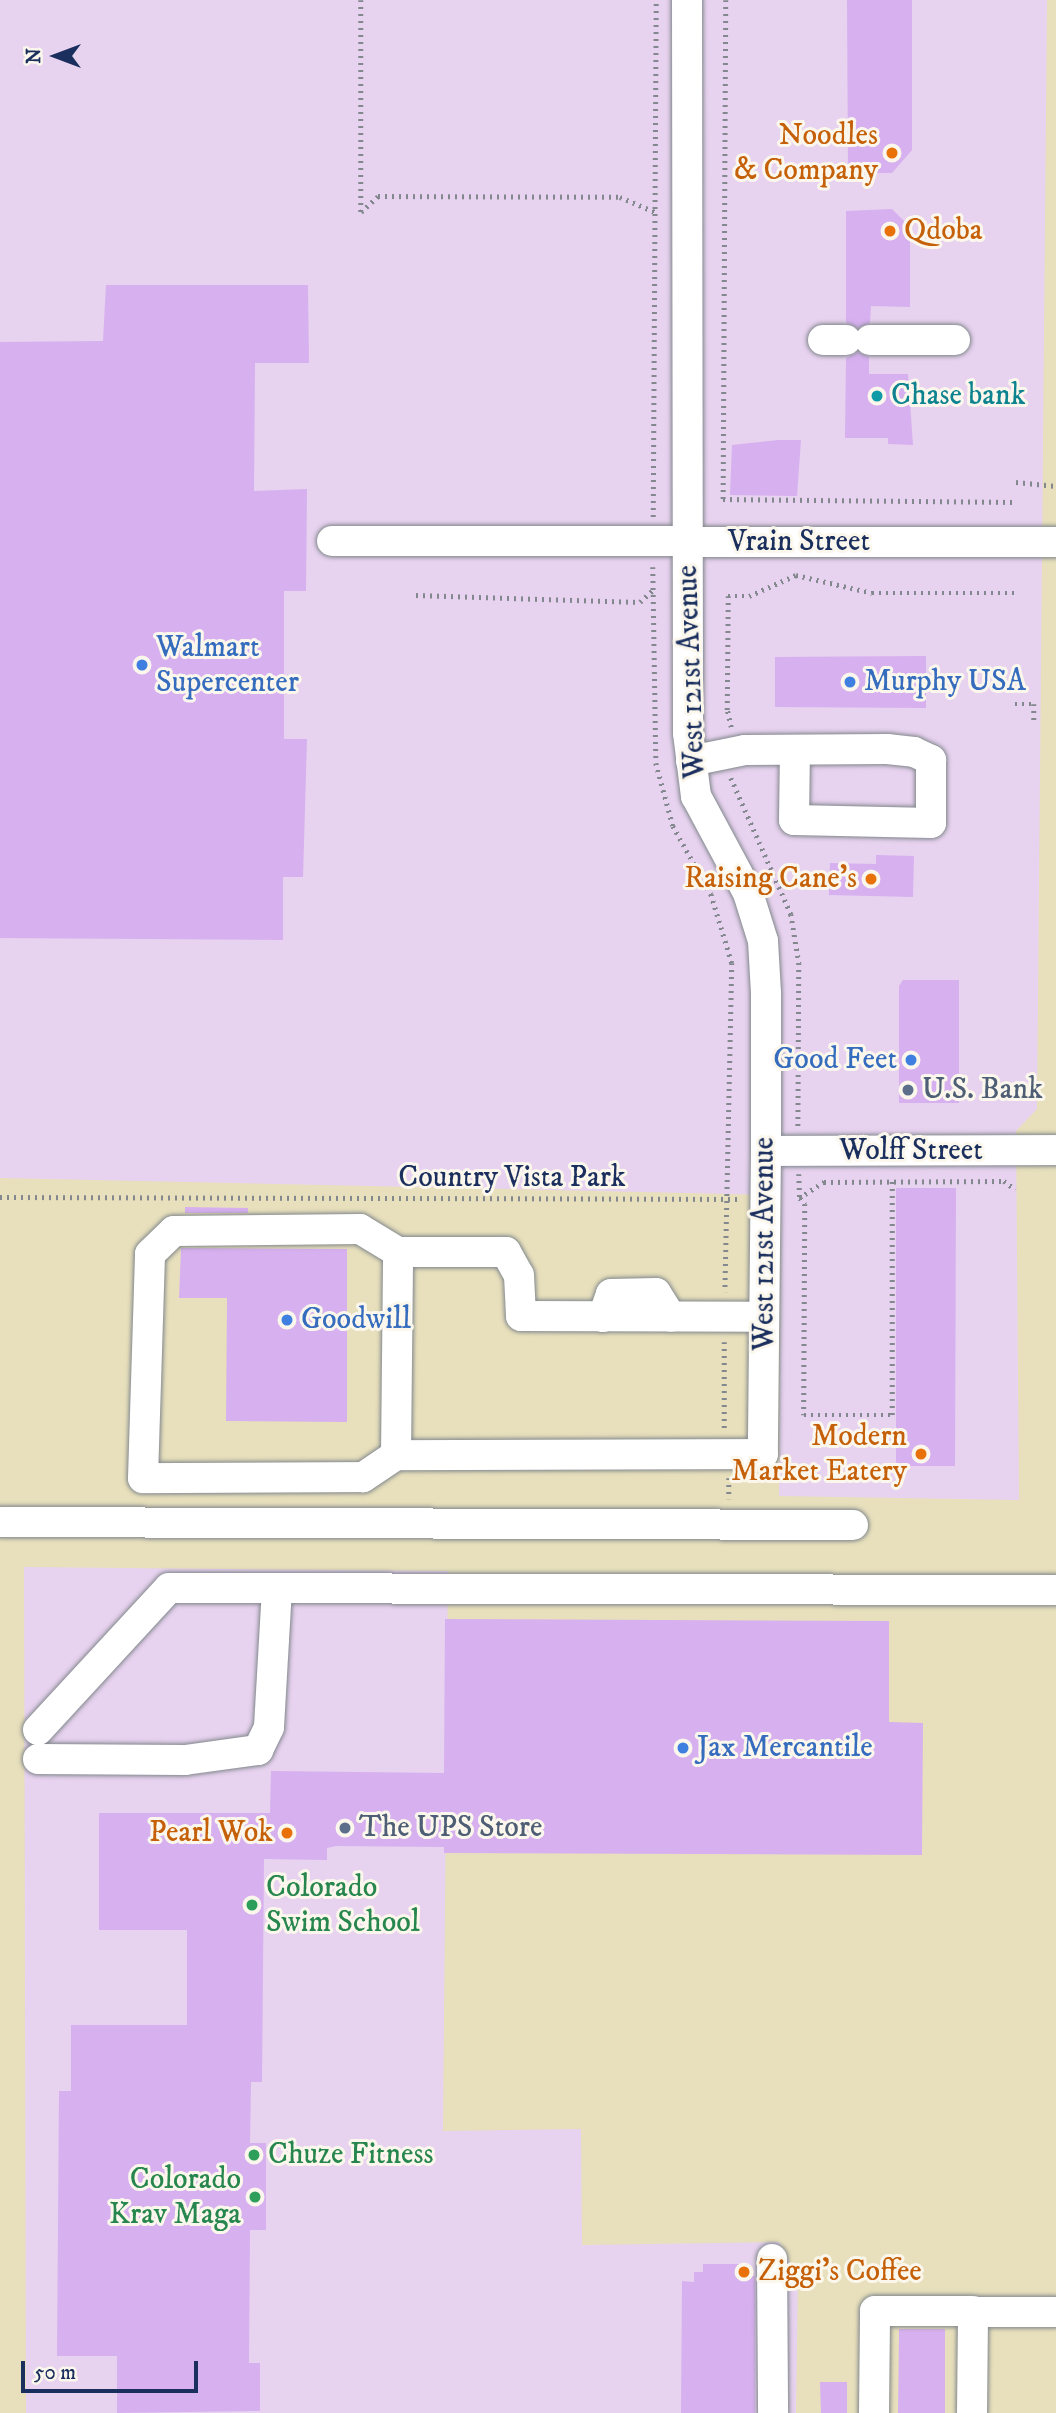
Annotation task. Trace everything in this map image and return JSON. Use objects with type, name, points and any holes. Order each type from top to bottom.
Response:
[{"type":"street","name":"West 121st Avenue","points":[[396,1455],[763,1454],[766,1151],[762,934],[748,893],[704,816],[691,761],[687,0]]},
{"type":"street","points":[[846,340],[955,340]]},
{"type":"street","name":"Vrain Street","points":[[332,541],[1056,542]]},
{"type":"street","points":[[691,761],[731,753],[795,750],[887,749],[914,752],[931,760],[931,823],[794,820],[795,750]]},
{"type":"street","name":"Wolff Street","points":[[766,1151],[1056,1150]]},
{"type":"street","points":[[398,1252],[396,1455],[363,1477],[143,1478],[150,1254],[174,1231],[360,1229],[398,1252],[506,1252],[519,1275],[521,1316],[764,1317]]},
{"type":"street","points":[[0,1522],[853,1525]]},
{"type":"street","points":[[277,1588],[269,1727],[258,1750],[185,1760],[38,1745],[169,1588],[277,1588],[1056,1590]]},
{"type":"street","points":[[772,2259],[773,2413]]},
{"type":"street","points":[[874,2413],[875,2311],[1056,2312]]},
{"type":"street","points":[[972,2413],[973,2311]]},
{"type":"path","points":[[361,0],[361,212],[378,195],[620,197],[656,212]]},
{"type":"path","points":[[726,0],[723,499],[1016,502]]},
{"type":"path","points":[[1016,482],[1056,486]]},
{"type":"path","points":[[892,1181],[891,1415],[804,1415],[805,1204],[800,1198],[798,1151],[799,963],[793,927],[773,866],[731,782],[728,596],[749,596],[796,575],[872,593],[1015,593]]},
{"type":"path","points":[[416,594],[640,602],[654,590]]},
{"type":"path","points":[[1015,704],[1034,704],[1034,720]]},
{"type":"path","name":"Country Vista Park","points":[[0,1197],[765,1199],[800,1198],[824,1182],[892,1181],[1004,1181],[1015,1189]]},
{"type":"shaded area","points":[[0,0],[1047,0],[1037,1109],[1016,1131],[1019,1500],[779,1496],[781,1195],[0,1178]]},
{"type":"shaded area","points":[[24,1567],[448,1571],[443,2131],[581,2129],[582,2245],[779,2242],[798,2278],[796,2413],[26,2413]]},
{"type":"building","points":[[847,0],[912,0],[912,150],[892,173],[848,173]]},
{"type":"building","points":[[892,209],[910,227],[910,307],[871,306],[870,323],[858,328],[846,323],[846,211]]},
{"type":"building","name":"Walmart Supercenter","points":[[106,285],[308,285],[309,363],[255,363],[254,491],[307,489],[306,591],[284,591],[284,739],[307,739],[303,877],[283,877],[283,940],[0,938],[0,342],[103,341]]},
{"type":"building","name":"Chase bank","points":[[858,352],[869,357],[869,374],[908,374],[913,445],[888,444],[888,438],[845,438],[846,358]]},
{"type":"building","points":[[801,440],[797,496],[730,495],[732,445]]},
{"type":"building","points":[[926,656],[926,708],[775,707],[775,657]]},
{"type":"building","name":"Raising Cane's","points":[[876,855],[914,856],[913,897],[829,895],[830,863],[876,864]]},
{"type":"building","points":[[903,980],[959,980],[959,1103],[899,1103],[899,986]]},
{"type":"building","points":[[896,1188],[956,1188],[955,1466],[896,1466]]},
{"type":"building","points":[[185,1207],[248,1208],[248,1213],[185,1213]]},
{"type":"building","name":"Goodwill","points":[[181,1248],[347,1249],[347,1422],[226,1421],[227,1298],[179,1298]]},
{"type":"building","points":[[445,1619],[889,1621],[889,1722],[923,1723],[922,1855],[444,1853],[444,1847],[336,1846],[327,1848],[327,1860],[264,1859],[262,2082],[251,2082],[250,2143],[266,2143],[266,2230],[250,2230],[249,2363],[260,2363],[260,2411],[117,2413],[117,2356],[57,2356],[59,2091],[71,2091],[71,2025],[187,2025],[187,1930],[99,1930],[99,1813],[270,1813],[271,1771],[444,1773]]},
{"type":"building","points":[[703,2264],[747,2264],[747,2276],[755,2276],[755,2413],[681,2413],[682,2281],[694,2282],[694,2272],[703,2272]]},
{"type":"building","points":[[899,2329],[945,2329],[945,2413],[898,2413]]},
{"type":"building","points":[[820,2382],[847,2382],[847,2413],[821,2413]]},
{"type":"place","name":"Noodles & Company","points":[[892,153]]},
{"type":"place","name":"Qdoba","points":[[890,231]]},
{"type":"place","name":"Chase bank","points":[[877,396]]},
{"type":"place","name":"Walmart Supercenter","points":[[142,665]]},
{"type":"place","name":"Murphy USA","points":[[850,682]]},
{"type":"place","name":"Raising Cane's","points":[[871,879]]},
{"type":"place","name":"Good Feet","points":[[911,1060]]},
{"type":"place","name":"U.S. Bank","points":[[908,1090]]},
{"type":"place","name":"Goodwill","points":[[287,1320]]},
{"type":"place","name":"Modern Market Eatery","points":[[921,1454]]},
{"type":"place","name":"Jax Mercantile","points":[[683,1748]]},
{"type":"place","name":"The UPS Store","points":[[345,1828]]},
{"type":"place","name":"Pearl Wok","points":[[287,1833]]},
{"type":"place","name":"Colorado Swim School","points":[[252,1905]]},
{"type":"place","name":"Chuze Fitness","points":[[254,2155]]},
{"type":"place","name":"Colorado Krav Maga","points":[[255,2197]]},
{"type":"place","name":"Ziggi's Coffee","points":[[744,2272]]}]
